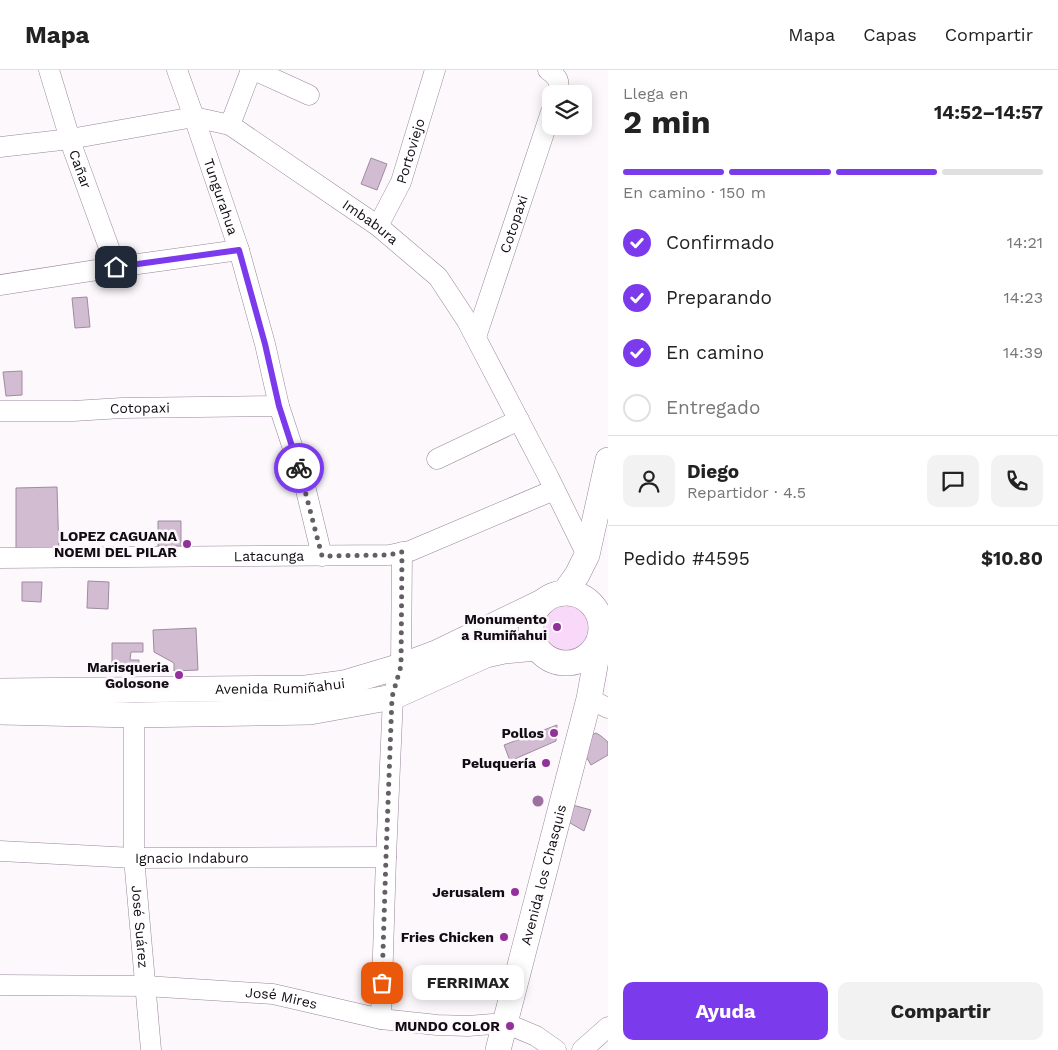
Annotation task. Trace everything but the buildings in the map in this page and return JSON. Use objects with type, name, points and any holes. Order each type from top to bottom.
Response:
[{"type":"main road","points":[[598,703],[546,655],[532,639],[530,628],[536,608],[554,597],[577,575],[586,555],[608,461]]},
{"type":"main road","points":[[546,655],[566,664],[578,662],[588,656],[595,648],[601,633],[600,616],[594,606],[586,599],[575,594],[554,597]]},
{"type":"main road","name":"Avenida Rumiñahui","points":[[0,691],[306,688],[344,683],[401,666],[436,653],[554,597]]},
{"type":"main road","name":"Avenida los Chasquis","points":[[498,1050],[598,703],[601,633],[608,599]]},
{"type":"main road","name":"Avenida Rumiñahui","points":[[0,712],[134,715],[310,712],[392,697],[486,656],[504,651],[546,655]]},
{"type":"street","name":"Cañar","points":[[49,70],[70,139],[116,267]]},
{"type":"street","name":"Tungurahua","points":[[177,70],[239,250],[265,344],[279,406],[304,482],[322,556]]},
{"type":"street","points":[[230,125],[252,70],[309,95]]},
{"type":"street","name":"Portoviejo","points":[[378,226],[401,182],[435,70]]},
{"type":"street","name":"Imbabura","points":[[0,147],[70,139],[194,116],[230,125],[378,226],[438,278],[468,321],[548,476],[586,555]]},
{"type":"street","name":"Cotopaxi","points":[[476,337],[543,135]]},
{"type":"street","points":[[0,286],[116,267],[239,250]]},
{"type":"street","name":"Cotopaxi","points":[[0,411],[279,406]]},
{"type":"street","points":[[436,459],[519,420]]},
{"type":"street","name":"Latacunga","points":[[0,558],[389,555],[410,551],[554,490]]},
{"type":"street","points":[[381,1019],[392,697],[401,666],[402,552]]},
{"type":"street","name":"José Suárez","points":[[134,715],[134,858],[151,1050]]},
{"type":"street","name":"Ignacio Indaburo","points":[[0,851],[134,858],[386,857]]},
{"type":"street","name":"José Mires","points":[[0,985],[145,986],[273,994],[381,1019],[468,1026],[505,1023],[536,1036],[556,1050]]},
{"type":"street","points":[[582,1050],[608,1027]]},
{"type":"shaded area","points":[[564,597],[576,599],[586,605],[595,619],[596,630],[594,636],[580,656],[562,658],[547,654],[540,646],[536,637],[535,622],[540,610]]},
{"type":"way so far","points":[[299,468],[322,556],[389,555],[402,552],[401,666],[392,697],[382,983]]},
{"type":"place","name":"LOPEZ CAGUANA NOEMI DEL PILAR","points":[[187,544]]},
{"type":"place","name":"Monumento a Rumiñahui","points":[[557,627]]},
{"type":"place","name":"Marisqueria Golosone","points":[[179,675]]},
{"type":"place","name":"Pollos","points":[[554,733]]},
{"type":"place","name":"Peluquería","points":[[546,763]]},
{"type":"place","name":"Jerusalem","points":[[515,892]]},
{"type":"place","name":"Fries Chicken","points":[[504,937]]},
{"type":"place","name":"FERRIMAX","points":[[382,983]]},
{"type":"place","name":"MUNDO COLOR","points":[[510,1026]]},
{"type":"route","points":[[116,267],[239,250],[265,344],[279,406],[299,468]]}]
